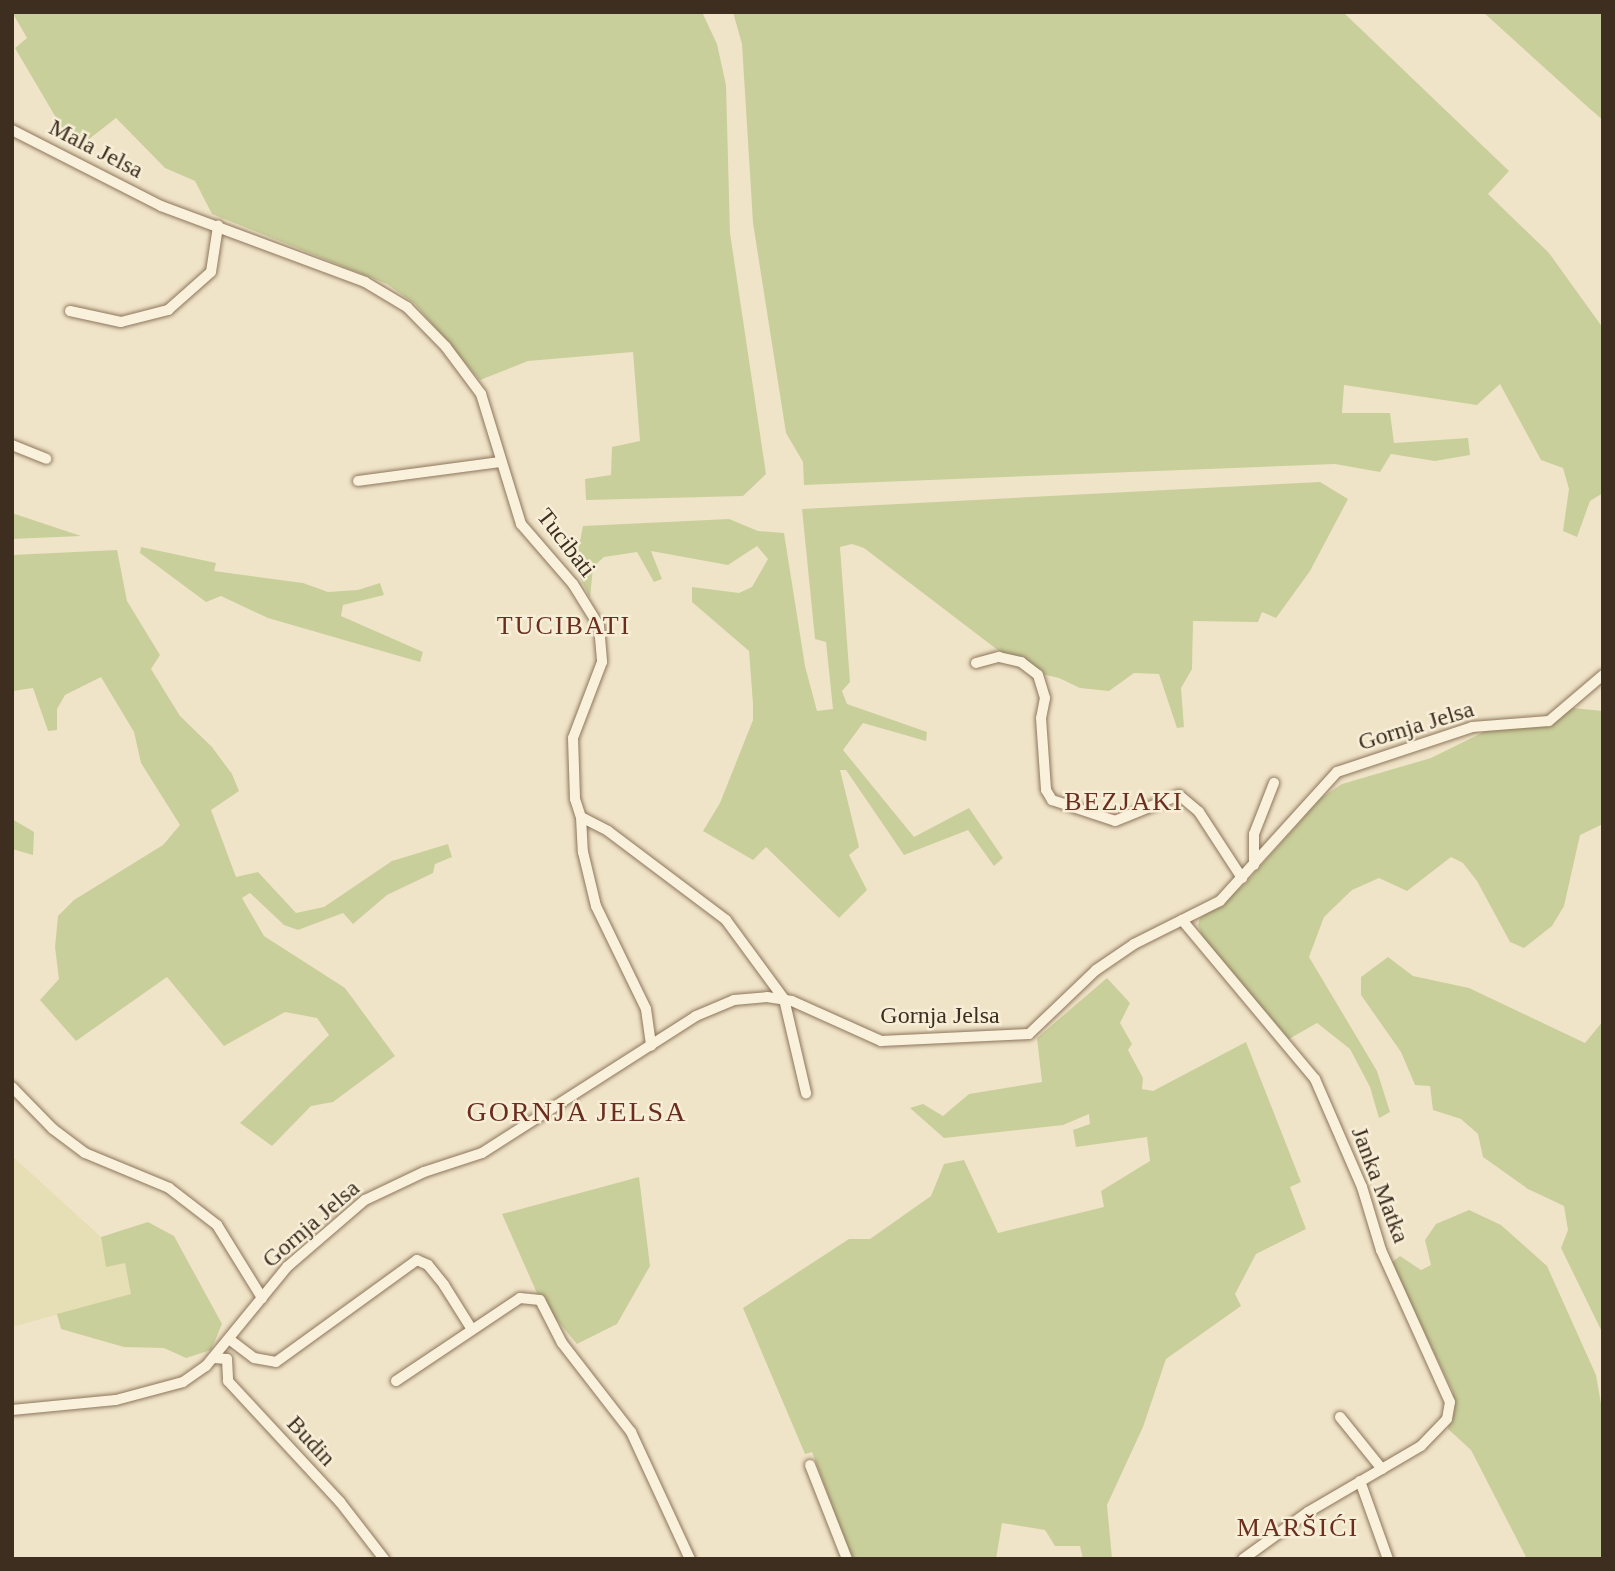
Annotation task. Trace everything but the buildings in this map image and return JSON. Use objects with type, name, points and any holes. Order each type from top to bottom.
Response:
[{"type":"street","name":"Mala Jelsa","points":[[12,130],[161,206]]},
{"type":"street","name":"Tucibati","points":[[161,206],[365,282],[407,307],[446,347],[481,394],[500,462],[522,524],[573,584],[599,626],[602,662],[573,738],[575,799],[580,817],[583,852],[596,906],[646,1009],[650,1046]]},
{"type":"street","points":[[70,311],[121,322],[168,310],[211,272],[218,226]]},
{"type":"street","points":[[12,446],[46,460]]},
{"type":"street","points":[[358,481],[500,462]]},
{"type":"street","points":[[976,663],[999,657],[1021,662],[1038,675],[1045,698],[1041,718],[1046,790],[1052,800],[1115,821],[1179,795],[1199,812],[1242,878]]},
{"type":"street","name":"Gornja Jelsa","points":[[12,1410],[116,1401],[183,1382],[214,1358],[287,1267],[365,1200],[424,1172],[482,1153],[696,1016],[733,1000],[784,999],[881,1041],[1029,1034],[1096,970],[1220,901],[1337,772],[1472,727],[1549,721],[1603,675]]},
{"type":"street","points":[[1254,865],[1254,834],[1274,783]]},
{"type":"street","points":[[580,817],[608,831],[726,920],[784,999],[806,1093]]},
{"type":"street","name":"Janka Matka","points":[[1182,920],[1315,1079],[1362,1187],[1381,1250],[1449,1393],[1447,1419],[1438,1429],[1382,1469],[1243,1559]]},
{"type":"street","points":[[12,1087],[53,1129],[85,1153],[169,1188],[217,1225],[262,1298]]},
{"type":"street","points":[[229,1339],[254,1359],[276,1362],[417,1260],[428,1265],[444,1285],[471,1328]]},
{"type":"street","points":[[396,1381],[458,1343],[471,1328],[520,1298],[533,1296],[540,1300],[562,1343],[631,1432],[690,1559]]},
{"type":"street","name":"Budin","points":[[214,1358],[227,1359],[228,1381],[340,1502],[384,1559]]},
{"type":"street","points":[[1340,1417],[1382,1469]]},
{"type":"street","points":[[810,1465],[848,1559]]},
{"type":"street","points":[[1360,1481],[1388,1559]]},
{"type":"shaded area","points":[[12,1156],[101,1237],[106,1266],[125,1262],[132,1294],[12,1327]]},
{"type":"green space","points":[[12,12],[702,12],[717,44],[726,85],[730,233],[766,474],[743,496],[586,500],[585,479],[611,475],[612,447],[640,441],[633,352],[528,361],[480,380],[415,304],[387,284],[212,214],[195,181],[165,168],[116,118],[75,150],[15,48],[27,38]]},
{"type":"green space","points":[[733,12],[1343,12],[1509,171],[1488,194],[1549,253],[1603,328],[1603,493],[1590,501],[1577,537],[1563,531],[1569,489],[1563,468],[1541,460],[1500,384],[1477,405],[1344,385],[1342,413],[1390,413],[1394,443],[1468,438],[1470,455],[1435,461],[1391,454],[1380,472],[1335,464],[804,485],[803,462],[786,433],[753,223],[742,44]]},
{"type":"green space","points":[[1483,12],[1603,12],[1603,120],[1590,109]]},
{"type":"green space","points":[[1320,482],[1348,499],[1310,571],[1276,618],[1262,612],[1258,622],[1193,621],[1192,669],[1181,688],[1184,727],[1177,728],[1159,674],[1134,673],[1109,691],[1080,688],[1059,678],[1024,670],[864,548],[852,544],[840,547],[850,682],[842,691],[847,704],[927,732],[926,741],[863,723],[843,750],[914,837],[969,808],[1003,858],[994,866],[968,830],[904,855],[846,770],[840,770],[859,847],[849,855],[867,890],[839,918],[766,847],[753,860],[703,831],[720,803],[753,720],[753,704],[749,651],[692,602],[692,587],[739,593],[752,587],[768,559],[757,546],[728,565],[651,551],[662,579],[654,582],[637,552],[604,557],[593,567],[590,598],[575,567],[583,526],[729,519],[758,531],[784,533],[805,666],[817,711],[833,709],[826,642],[815,639],[802,509]]},
{"type":"green space","points":[[12,513],[81,536],[12,539]]},
{"type":"green space","points":[[141,547],[216,563],[214,571],[303,583],[328,592],[358,590],[380,583],[384,595],[343,605],[341,616],[423,652],[420,662],[268,618],[221,596],[206,602],[140,553]]},
{"type":"green space","points":[[117,550],[127,601],[160,655],[151,669],[180,716],[212,747],[232,774],[239,791],[211,810],[236,877],[258,872],[296,913],[324,907],[392,861],[448,844],[452,857],[435,864],[433,873],[387,895],[353,924],[343,913],[298,930],[284,925],[250,893],[242,898],[264,936],[345,988],[395,1056],[333,1102],[311,1106],[272,1146],[240,1123],[329,1035],[317,1018],[285,1012],[224,1046],[167,977],[76,1041],[40,1000],[59,979],[55,947],[58,916],[74,900],[163,845],[180,825],[141,763],[134,732],[101,677],[65,695],[57,709],[57,730],[48,731],[33,688],[13,691],[12,688],[12,555]]},
{"type":"green space","points":[[1563,707],[1603,711],[1603,824],[1580,835],[1564,906],[1552,926],[1524,948],[1510,942],[1477,881],[1463,863],[1451,857],[1407,891],[1379,878],[1352,890],[1324,917],[1309,957],[1377,1071],[1390,1112],[1379,1118],[1370,1087],[1350,1049],[1317,1023],[1289,1039],[1205,943],[1198,925],[1200,918],[1244,885],[1321,798],[1342,784],[1431,758],[1500,724],[1549,717]]},
{"type":"green space","points":[[12,819],[34,832],[33,855],[12,849]]},
{"type":"green space","points":[[1388,957],[1413,976],[1469,988],[1585,1043],[1603,1021],[1603,1334],[1561,1248],[1568,1230],[1564,1206],[1528,1189],[1483,1157],[1478,1134],[1461,1119],[1433,1110],[1430,1086],[1415,1085],[1401,1052],[1361,995],[1361,977]]},
{"type":"green space","points":[[1107,978],[1130,1003],[1120,1023],[1132,1044],[1128,1050],[1143,1078],[1142,1089],[1153,1091],[1246,1042],[1301,1182],[1290,1187],[1306,1229],[1256,1254],[1235,1294],[1241,1306],[1166,1359],[1143,1427],[1107,1505],[1112,1558],[1083,1559],[1080,1546],[1055,1546],[1045,1530],[1002,1523],[996,1559],[852,1559],[812,1452],[805,1454],[743,1308],[849,1239],[870,1239],[931,1196],[944,1164],[964,1160],[998,1233],[1104,1207],[1101,1191],[1150,1161],[1147,1137],[1076,1147],[1073,1130],[1090,1124],[1089,1114],[1063,1125],[944,1138],[910,1108],[923,1104],[943,1116],[969,1094],[1042,1082],[1037,1038]]},
{"type":"green space","points":[[639,1177],[650,1266],[617,1324],[577,1344],[540,1300],[502,1214]]},
{"type":"green space","points":[[1469,1210],[1501,1225],[1547,1266],[1596,1375],[1603,1415],[1603,1559],[1527,1559],[1471,1450],[1448,1429],[1453,1392],[1391,1263],[1400,1256],[1421,1270],[1431,1265],[1425,1240],[1436,1224]]},
{"type":"green space","points":[[148,1222],[174,1236],[222,1324],[211,1350],[186,1358],[164,1348],[124,1347],[61,1329],[57,1314],[131,1294],[125,1263],[106,1267],[101,1237]]},
{"type":"district","name":"TUCIBATI","points":[[564,626]]},
{"type":"district","name":"BEZJAKI","points":[[1124,802]]},
{"type":"district","name":"GORNJA JELSA","points":[[577,1112]]},
{"type":"district","name":"MARŠIĆI","points":[[1298,1528]]}]
